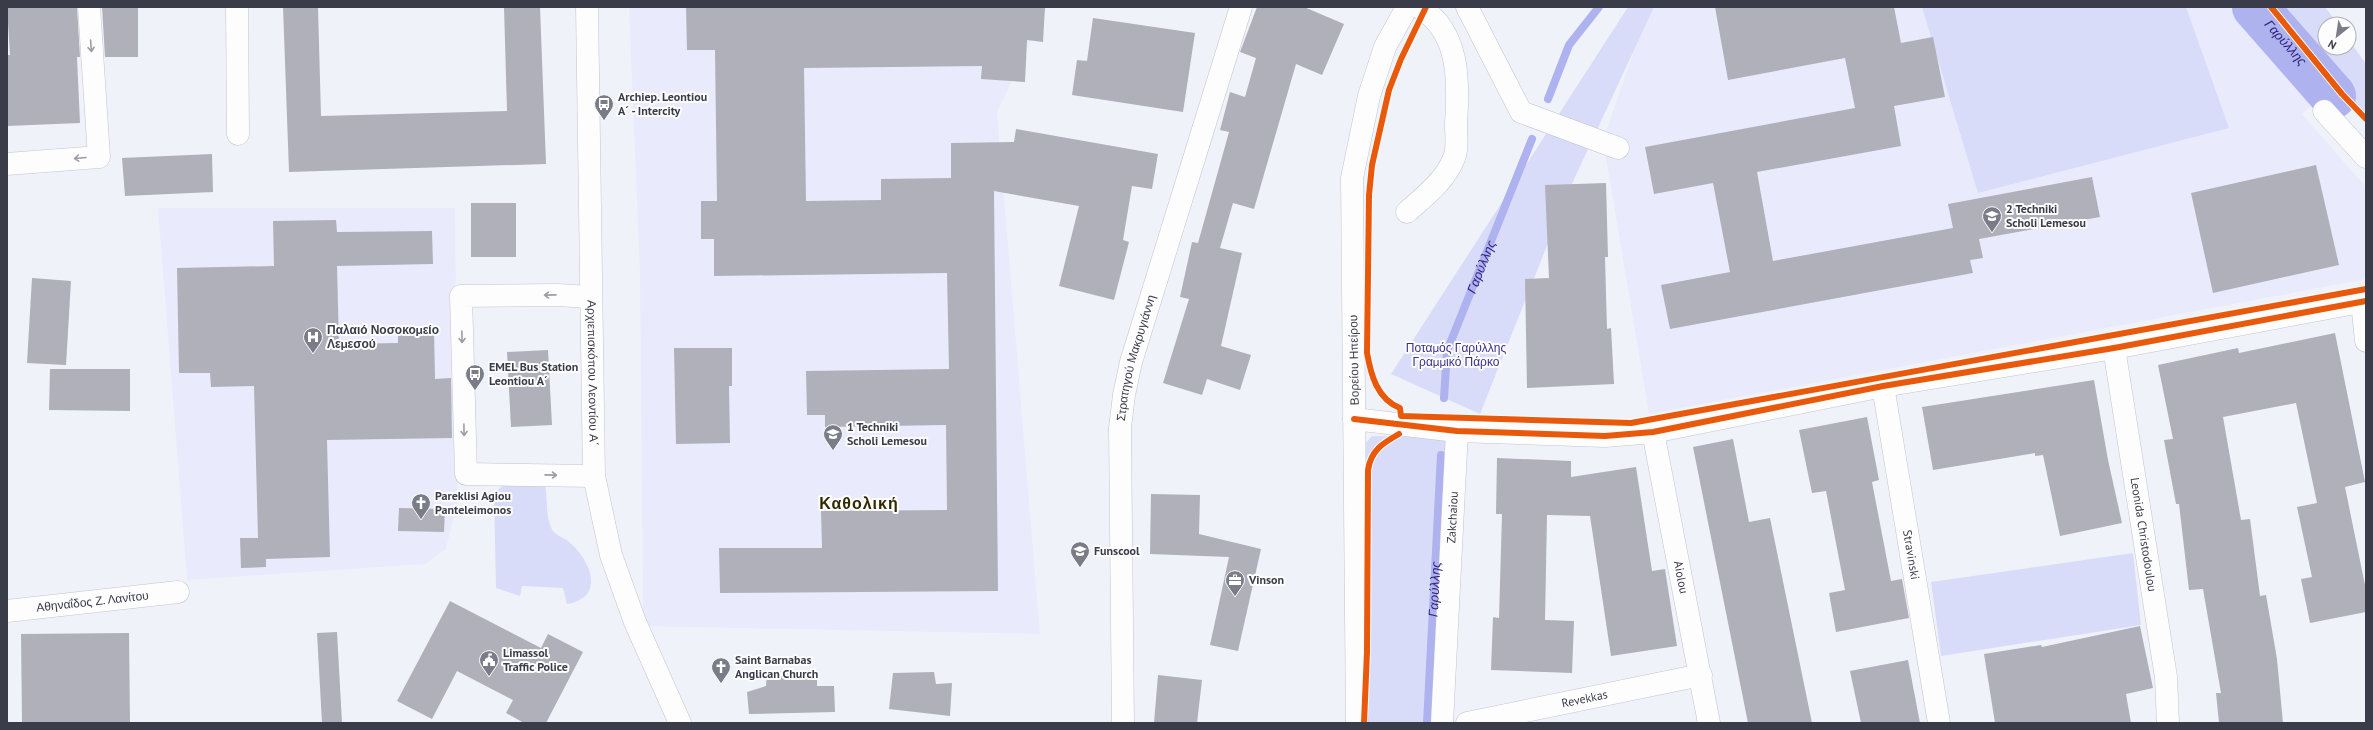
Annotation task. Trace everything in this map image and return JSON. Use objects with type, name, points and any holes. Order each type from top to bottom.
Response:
[{"type":"street","points":[[7,164],[99,157],[89,7]]},
{"type":"street","points":[[237,7],[238,134]]},
{"type":"street","name":"Αρχιεπισκόπου Λεοντίου Α΄","points":[[587,7],[591,197],[589,297],[594,476],[611,555],[635,622],[680,723]]},
{"type":"street","name":"Στρατηγού Μακρυγιάννη","points":[[1123,723],[1120,428],[1124,395],[1131,362],[1241,7]]},
{"type":"street","name":"Βορείου Ηπείρου","points":[[1357,723],[1352,178],[1369,96],[1385,47],[1407,7]]},
{"type":"street","points":[[1407,212],[1439,183],[1455,157],[1458,91],[1453,49],[1438,21],[1419,7]]},
{"type":"street","points":[[1467,7],[1521,112],[1618,148]]},
{"type":"street","points":[[2324,111],[2366,157]]},
{"type":"street","points":[[589,297],[558,295],[462,296],[463,375],[466,474],[594,476]]},
{"type":"street","points":[[1354,419],[1457,430],[1605,436],[1653,432],[1883,386],[2114,348],[2364,302],[2366,340]]},
{"type":"street","name":"Leonida Christodoulou","points":[[2114,348],[2166,677],[2168,723]]},
{"type":"street","name":"Stravinski","points":[[1883,386],[1938,723]]},
{"type":"street","name":"Zakchaiou","points":[[1442,723],[1457,430]]},
{"type":"street","name":"Aiolou","points":[[1653,432],[1701,675],[1709,723]]},
{"type":"street","name":"Αθηναΐδος Ζ. Λανίτου","points":[[7,611],[178,592]]},
{"type":"street","name":"Revekkas","points":[[1467,723],[1701,675]]},
{"type":"shaded area","name":"1 Techniki Scholi Lemesou","points":[[629,7],[1047,7],[997,112],[1040,634],[643,626],[640,275]]},
{"type":"shaded area","name":"2 Techniki Scholi Lemesou","points":[[1649,7],[2257,7],[2328,90],[2302,114],[2366,187],[2366,279],[1649,414],[1603,140]]},
{"type":"shaded area","name":"Παλαιό Νοσοκομείο Λεμεσού","points":[[158,208],[455,208],[458,499],[446,549],[425,564],[187,580]]},
{"type":"green space","name":"Ποταμός Γαρύλλης Γραμμικό Πάρκο","points":[[1628,7],[1654,7],[1570,188],[1480,414],[1391,374]]},
{"type":"green space","points":[[1922,7],[2186,7],[2229,128],[1978,193]]},
{"type":"green space","points":[[2274,7],[2325,7],[2332,16],[2317,16],[2317,56],[2357,56],[2357,51],[2366,64],[2366,116],[2301,45]]},
{"type":"green space","points":[[1372,436],[1452,437],[1452,723],[1351,723],[1347,465]]},
{"type":"green space","points":[[505,483],[545,485],[550,526],[556,534],[568,541],[583,557],[591,577],[591,586],[587,594],[579,600],[567,604],[563,588],[522,586],[520,596],[496,588],[494,494]]},
{"type":"green space","points":[[2133,553],[2141,625],[1941,656],[1931,582]]},
{"type":"building","points":[[7,7],[77,7],[80,57],[77,57],[80,123],[7,126],[7,55],[10,55]]},
{"type":"building","points":[[102,7],[138,7],[138,57],[105,57]]},
{"type":"building","points":[[283,7],[318,7],[321,116],[507,111],[504,7],[540,7],[546,164],[289,172]]},
{"type":"building","points":[[686,7],[1045,7],[1043,42],[1027,40],[1025,82],[981,79],[982,66],[804,68],[806,201],[881,200],[881,179],[951,178],[951,143],[1014,142],[1016,129],[1158,154],[1152,189],[1132,186],[1123,240],[1129,242],[1114,300],[1059,286],[1079,206],[994,191],[998,591],[720,593],[719,548],[822,548],[821,511],[947,510],[946,425],[825,427],[825,415],[807,415],[806,371],[949,369],[947,273],[714,276],[714,239],[701,239],[701,201],[717,201],[715,50],[687,50]]},
{"type":"building","points":[[1257,7],[1304,7],[1344,24],[1322,75],[1296,64],[1254,209],[1233,203],[1220,248],[1242,253],[1221,346],[1251,355],[1240,390],[1207,379],[1202,395],[1163,383],[1189,299],[1180,297],[1192,242],[1198,243],[1229,132],[1220,130],[1230,92],[1245,97],[1256,58],[1240,52]]},
{"type":"building","points":[[1715,7],[1894,7],[1901,43],[1933,37],[1945,97],[1894,106],[1901,146],[1757,172],[1773,261],[1953,228],[1948,204],[2092,177],[2100,217],[1979,239],[1983,258],[1970,260],[1973,273],[1670,329],[1661,285],[1730,272],[1713,183],[1654,194],[1645,147],[1855,108],[1845,58],[1728,80]]},
{"type":"building","points":[[1093,18],[1195,33],[1183,112],[1072,95],[1077,60],[1087,61]]},
{"type":"building","points":[[212,154],[213,192],[125,196],[122,158]]},
{"type":"building","points":[[2316,165],[2339,265],[2213,293],[2191,193]]},
{"type":"building","points":[[1606,183],[1608,257],[1605,257],[1607,329],[1611,328],[1614,384],[1527,388],[1525,279],[1549,278],[1545,185]]},
{"type":"building","points":[[471,203],[516,203],[516,257],[471,257]]},
{"type":"building","points":[[336,220],[337,232],[432,231],[433,264],[337,266],[339,344],[398,343],[398,330],[434,330],[435,379],[451,378],[452,438],[327,440],[330,557],[266,559],[266,567],[241,568],[240,538],[258,538],[254,386],[211,387],[210,373],[179,373],[177,268],[274,266],[273,221]]},
{"type":"building","points":[[32,278],[71,281],[66,365],[27,363]]},
{"type":"building","points":[[2335,333],[2365,482],[2345,487],[2366,590],[2366,612],[2310,623],[2301,579],[2312,577],[2297,507],[2317,503],[2296,403],[2223,417],[2241,520],[2250,519],[2260,596],[2266,595],[2277,659],[2283,723],[2219,723],[2216,693],[2221,693],[2203,589],[2189,590],[2179,504],[2176,504],[2164,440],[2173,439],[2158,365],[2238,348],[2239,353]]},
{"type":"building","points":[[674,348],[732,348],[732,386],[729,386],[730,443],[676,444]]},
{"type":"building","points":[[548,350],[552,425],[511,427],[507,352]]},
{"type":"building","points":[[50,369],[130,369],[130,411],[49,410]]},
{"type":"building","points":[[2094,380],[2108,460],[2122,523],[2060,536],[2043,455],[2035,456],[2035,453],[1933,470],[1922,407]]},
{"type":"building","points":[[1867,417],[1879,480],[1872,482],[1891,581],[1902,579],[1909,618],[1836,632],[1829,593],[1845,590],[1826,491],[1812,493],[1799,430]]},
{"type":"building","points":[[1733,439],[1749,522],[1770,518],[1812,723],[1748,723],[1693,447]]},
{"type":"building","points":[[1497,458],[1571,461],[1571,477],[1636,467],[1652,571],[1665,569],[1677,646],[1611,656],[1590,516],[1547,515],[1545,620],[1574,621],[1572,673],[1491,670],[1493,617],[1499,618],[1502,514],[1496,514]]},
{"type":"building","points":[[1151,494],[1200,495],[1199,534],[1261,549],[1238,651],[1210,645],[1229,557],[1150,554]]},
{"type":"building","name":"Pareklisi Agiou Panteleimonos","points":[[399,508],[445,509],[444,532],[398,531]]},
{"type":"building","points":[[450,601],[541,648],[548,634],[583,652],[546,723],[524,723],[506,713],[513,700],[457,671],[432,719],[397,701]]},
{"type":"building","points":[[2140,626],[2153,688],[2126,694],[2131,723],[1995,723],[1984,654],[2041,645],[2042,647]]},
{"type":"building","points":[[337,632],[342,723],[322,723],[317,633]]},
{"type":"building","points":[[129,633],[130,723],[22,723],[21,634]]},
{"type":"building","points":[[1908,660],[1920,723],[1861,723],[1850,671]]},
{"type":"building","points":[[817,670],[817,686],[834,686],[835,712],[749,714],[747,692],[766,686],[767,672]]},
{"type":"building","points":[[934,672],[936,684],[952,683],[950,716],[889,709],[893,673]]},
{"type":"building","points":[[1158,675],[1202,680],[1197,723],[1154,723]]},
{"type":"waterway","name":"Γαρύλλης","points":[[1548,99],[1569,45],[1599,7]]},
{"type":"waterway","name":"Γαρύλλης","points":[[2255,7],[2333,96]]},
{"type":"waterway","name":"Γαρύλλης","points":[[1444,398],[1447,351],[1532,139]]},
{"type":"waterway","name":"Γαρύλλης","points":[[1427,723],[1441,455]]},
{"type":"cycle path","points":[[1426,7],[1401,59],[1389,90],[1372,165],[1369,195],[1367,353],[1376,385],[1386,399],[1400,408],[1401,416],[1631,423],[2366,289]]},
{"type":"cycle path","points":[[2271,7],[2342,94],[2366,119]]},
{"type":"cycle path","points":[[1354,419],[1457,431],[1605,436],[1653,432],[1883,386],[2114,348],[2366,301]]},
{"type":"cycle path","points":[[1364,723],[1367,652],[1368,470],[1375,452],[1383,444],[1399,434]]},
{"type":"place","name":"Archiep. Leontiou A´ - Intercity","points":[[604,121]]},
{"type":"place","name":"2 Techniki Scholi Lemesou","points":[[1992,233]]},
{"type":"place","name":"Παλαιό Νοσοκομείο Λεμεσού","points":[[313,354]]},
{"type":"place","name":"EMEL Bus Station Leontiou A´","points":[[475,391]]},
{"type":"place","name":"1 Techniki Scholi Lemesou","points":[[833,451]]},
{"type":"place","name":"Pareklisi Agiou Panteleimonos","points":[[421,520]]},
{"type":"place","name":"Funscool","points":[[1080,568]]},
{"type":"place","name":"Vinson","points":[[1235,597]]},
{"type":"place","name":"Limassol Traffic Police","points":[[489,677]]},
{"type":"place","name":"Saint Barnabas Anglican Church","points":[[721,684]]},
{"type":"district","name":"Καθολική","points":[[859,503]]}]
